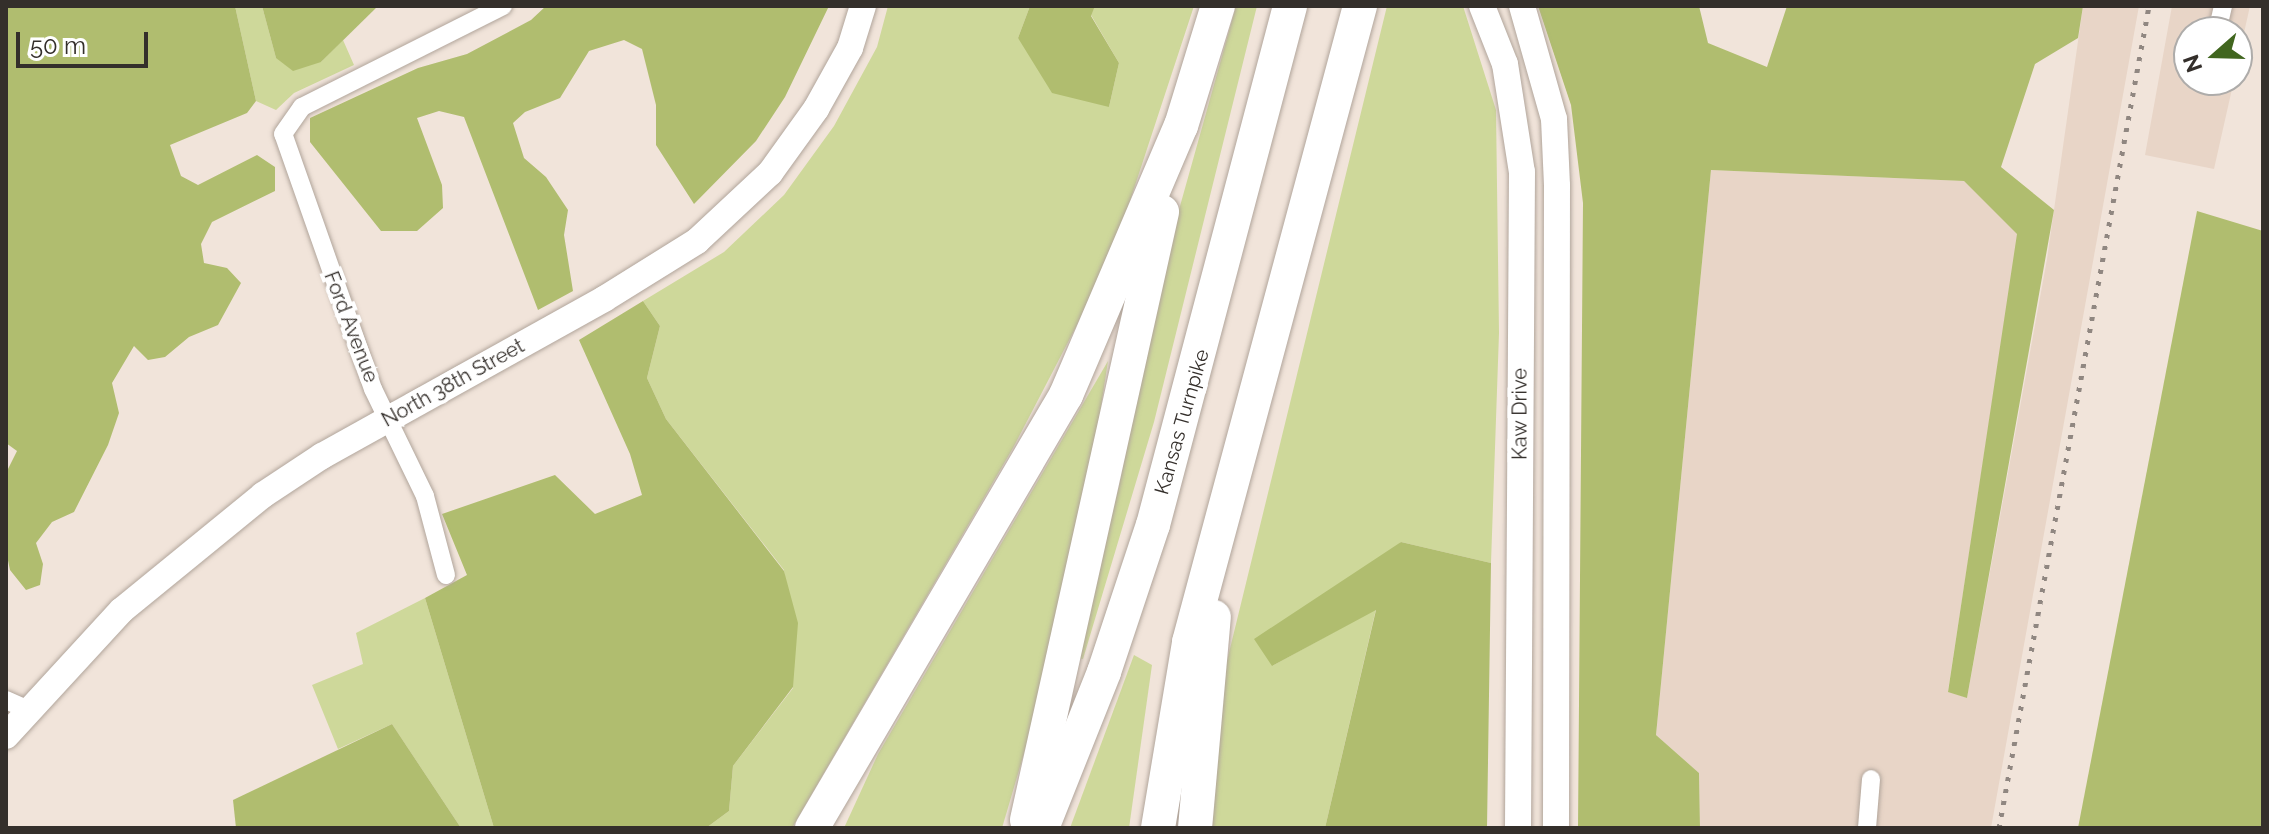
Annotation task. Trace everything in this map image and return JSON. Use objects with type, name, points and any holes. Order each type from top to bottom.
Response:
[{"type":"highway","points":[[1025,828],[1181,126],[1218,6]]},
{"type":"highway","name":"Kansas Turnpike","points":[[1042,828],[1104,672],[1153,525],[1290,6]]},
{"type":"highway","points":[[1158,828],[1189,642],[1231,475],[1360,6]]},
{"type":"highway","points":[[812,828],[1066,395],[1181,126]]},
{"type":"highway","points":[[1195,828],[1231,475]]},
{"type":"highway","points":[[830,828],[860,749]]},
{"type":"main road","name":"North 38th Street","points":[[6,736],[17,705],[122,610],[225,526],[322,456],[604,299],[697,241],[770,173],[816,109],[850,48],[863,6]]},
{"type":"main road","name":"Kaw Drive","points":[[1482,6],[1505,64],[1522,172],[1518,828]]},
{"type":"main road","name":"Kaw Drive","points":[[1522,6],[1554,119],[1557,186],[1556,828]]},
{"type":"street","name":"Ford Avenue","points":[[446,575],[425,496],[390,418],[373,389],[284,149],[287,122],[302,107],[503,6]]},
{"type":"street","points":[[1867,828],[1871,779]]},
{"type":"shaded area","points":[[2083,6],[2139,6],[1991,828],[1700,828],[1699,773],[1656,735],[1711,170],[1964,181],[2018,234],[1948,691],[1967,698],[2047,259]]},
{"type":"shaded area","points":[[2172,6],[2250,6],[2248,16],[2173,16],[2173,96],[2230,96],[2214,169],[2145,155]]},
{"type":"green space","points":[[6,6],[235,6],[256,101],[247,113],[170,145],[181,176],[198,185],[257,155],[275,167],[275,191],[212,222],[201,244],[204,263],[227,268],[241,283],[218,325],[189,337],[165,357],[148,360],[134,346],[112,383],[119,413],[108,445],[74,512],[52,522],[36,543],[43,564],[40,585],[26,590],[10,570],[6,551],[6,473],[17,451],[6,443]]},
{"type":"green space","points":[[235,6],[262,6],[276,58],[321,62],[343,40],[354,65],[294,93],[276,110],[256,101]]},
{"type":"green space","points":[[262,6],[378,6],[321,62],[293,71],[276,58]]},
{"type":"green space","points":[[546,6],[829,6],[785,97],[756,141],[694,204],[656,145],[656,105],[642,49],[624,40],[589,51],[560,98],[525,112],[513,123],[524,158],[546,177],[568,210],[564,235],[573,291],[538,310],[464,117],[439,111],[417,118],[442,185],[443,208],[417,231],[381,231],[310,142],[310,118],[418,68],[467,54],[531,20]]},
{"type":"green space","points":[[888,6],[1030,6],[1018,38],[1109,107],[1119,63],[1091,15],[1095,6],[1194,6],[1123,222],[1077,325],[1013,448],[792,828],[706,828],[729,811],[733,766],[793,688],[784,570],[666,419],[647,378],[660,326],[643,301],[724,252],[784,195],[834,126],[877,47]]},
{"type":"green space","points":[[1030,6],[1095,6],[1091,16],[1119,63],[1109,107],[1052,93],[1018,38]]},
{"type":"green space","points":[[1236,6],[1257,6],[1154,422],[1083,659],[1076,658],[1119,486],[1161,274]]},
{"type":"green space","points":[[1387,6],[1463,6],[1496,110],[1499,333],[1491,563],[1401,542],[1272,666],[1376,609],[1325,828],[1211,828],[1215,710]]},
{"type":"green space","points":[[1538,6],[1699,6],[1708,43],[1767,67],[1787,6],[2083,6],[2078,38],[2035,64],[2001,167],[2054,210],[1967,698],[1948,692],[2017,234],[1964,181],[1711,170],[1656,735],[1699,773],[1700,828],[1578,828],[1583,203],[1571,105]]},
{"type":"green space","points":[[2197,211],[2263,231],[2263,828],[2078,828]]},
{"type":"green space","points":[[643,301],[660,326],[647,378],[666,419],[784,571],[798,623],[793,687],[733,766],[729,811],[706,828],[494,828],[425,598],[467,575],[442,514],[555,475],[595,514],[642,495],[630,454],[579,340]]},
{"type":"green space","points":[[1108,361],[1094,452],[1043,689],[1002,828],[844,828],[878,754]]},
{"type":"green space","points":[[1401,542],[1491,563],[1487,828],[1325,828],[1376,610],[1272,666],[1254,639]]},
{"type":"green space","points":[[425,598],[494,828],[461,828],[392,724],[338,749],[312,685],[363,664],[356,633]]},
{"type":"green space","points":[[1134,655],[1152,665],[1129,828],[1070,828]]},
{"type":"green space","points":[[392,724],[461,828],[236,828],[233,800]]},
{"type":"railway","points":[[1999,828],[2149,6]]}]
